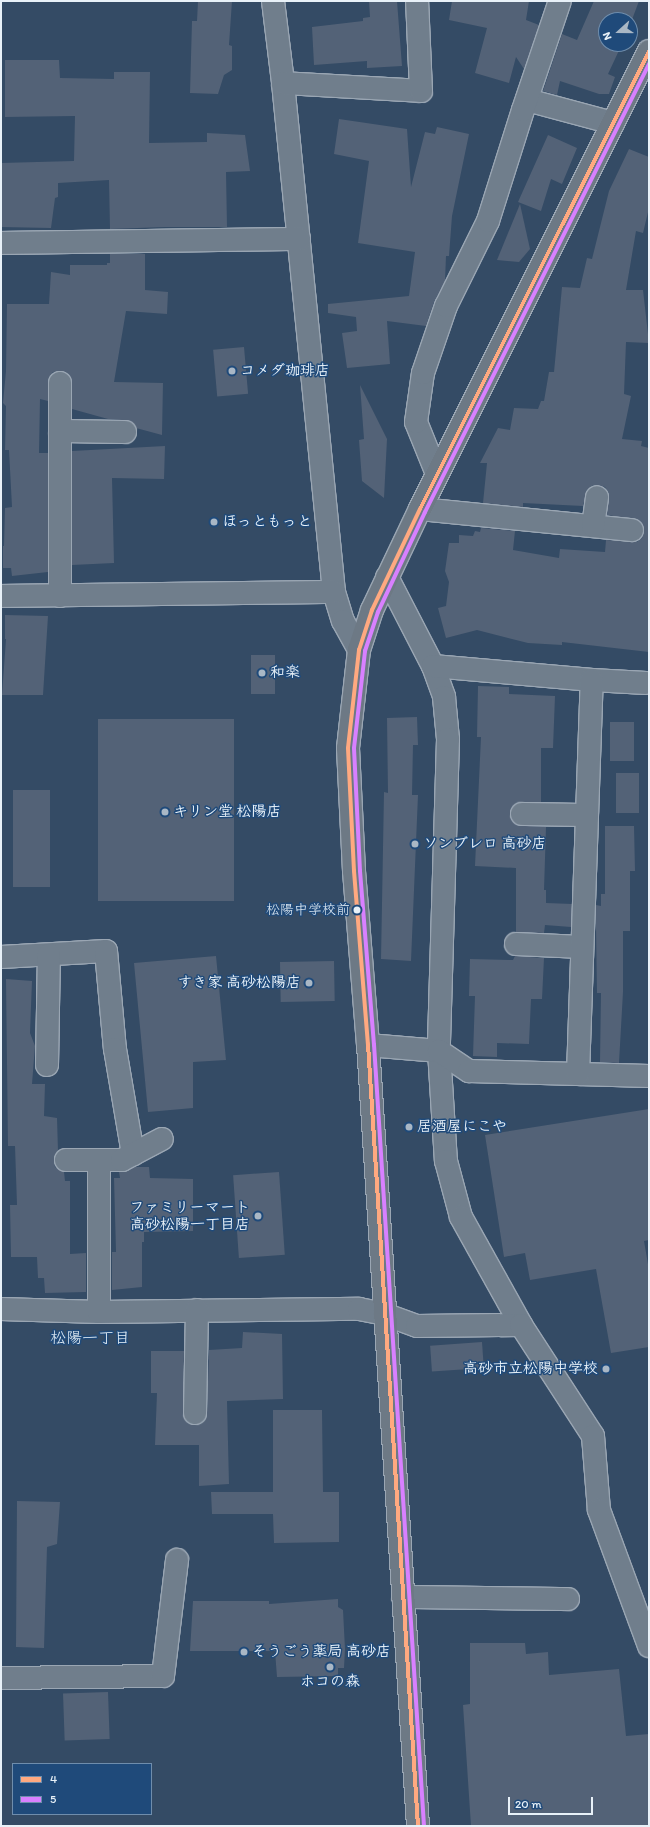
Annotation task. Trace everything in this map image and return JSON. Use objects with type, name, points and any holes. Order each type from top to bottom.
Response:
[{"type":"main road","points":[[418,1826],[402,1598],[368,1045],[354,871],[348,748],[358,650],[372,610],[420,509],[649,51]]},
{"type":"street","points":[[273,1],[283,83],[334,592],[343,621],[358,650]]},
{"type":"street","points":[[283,83],[421,91],[417,1]]},
{"type":"street","points":[[438,474],[416,422],[422,373],[446,306],[488,221],[560,1]]},
{"type":"street","points":[[527,100],[613,123]]},
{"type":"street","points":[[1,243],[298,239]]},
{"type":"street","points":[[60,383],[60,596]]},
{"type":"street","points":[[60,431],[125,432]]},
{"type":"street","points":[[594,526],[597,497]]},
{"type":"street","points":[[420,509],[632,530]]},
{"type":"street","points":[[388,577],[433,666],[444,696],[448,739],[439,1051],[446,1161],[461,1217],[521,1325],[593,1436],[599,1510],[649,1646]]},
{"type":"street","points":[[1,596],[334,592]]},
{"type":"street","points":[[433,666],[592,680],[646,683]]},
{"type":"street","points":[[578,1074],[592,680]]},
{"type":"street","points":[[522,814],[587,815]]},
{"type":"street","points":[[516,944],[582,947]]},
{"type":"street","points":[[1,957],[106,951],[115,1049],[133,1154]]},
{"type":"street","points":[[47,1065],[49,955]]},
{"type":"street","points":[[368,1045],[439,1051],[469,1071],[649,1076]]},
{"type":"street","points":[[66,1160],[122,1160],[162,1140]]},
{"type":"street","points":[[99,1160],[99,1312]]},
{"type":"street","points":[[1,1309],[99,1312],[359,1309],[384,1314],[417,1326],[521,1325]]},
{"type":"street","points":[[195,1413],[197,1310]]},
{"type":"street","points":[[1,1678],[163,1676],[177,1560]]},
{"type":"street","points":[[402,1598],[568,1598]]},
{"type":"building","points":[[198,1],[232,1],[229,45],[232,46],[232,70],[224,75],[218,94],[190,93],[192,21],[197,21]]},
{"type":"building","points":[[369,1],[397,1],[402,66],[367,68],[367,61],[314,65],[312,27],[363,21],[363,18],[370,17]]},
{"type":"building","points":[[452,1],[529,1],[526,20],[539,25],[524,69],[516,57],[509,83],[475,73],[487,28],[449,20]]},
{"type":"building","points":[[594,1],[639,1],[635,12],[598,12],[598,52],[618,52],[608,74],[615,77],[609,94],[599,94],[560,81],[557,95],[543,91],[562,34],[577,40]]},
{"type":"building","points":[[5,60],[59,60],[60,78],[114,79],[114,72],[150,72],[149,143],[207,142],[207,133],[245,135],[250,171],[226,172],[227,227],[110,229],[109,180],[58,183],[58,197],[55,198],[51,228],[1,227],[1,163],[74,161],[75,116],[5,117]]},
{"type":"building","points":[[339,119],[407,129],[411,187],[425,132],[435,134],[437,127],[469,134],[452,216],[449,256],[446,256],[445,281],[434,302],[426,326],[387,321],[390,364],[347,368],[342,333],[357,331],[356,317],[328,313],[328,304],[409,296],[415,252],[358,243],[369,161],[334,154]]},
{"type":"building","points":[[548,135],[577,148],[562,184],[551,179],[541,211],[518,202]]},
{"type":"building","points":[[629,149],[649,157],[649,208],[643,233],[636,231],[626,290],[643,290],[649,343],[626,342],[624,394],[631,396],[622,439],[642,441],[641,446],[649,448],[649,652],[562,642],[562,645],[528,643],[477,630],[446,638],[438,608],[446,606],[449,582],[445,571],[449,543],[459,543],[459,535],[473,536],[475,531],[480,532],[481,528],[515,531],[513,550],[559,558],[560,549],[605,552],[606,540],[637,542],[642,538],[644,532],[643,525],[639,520],[607,515],[609,493],[605,487],[599,485],[593,485],[587,490],[583,506],[523,503],[523,507],[483,503],[487,463],[480,463],[498,428],[510,430],[514,408],[538,409],[541,401],[544,401],[549,372],[554,372],[562,287],[580,288],[587,258],[592,259],[609,191]]},
{"type":"building","points":[[520,204],[530,249],[519,262],[497,260]]},
{"type":"building","points":[[110,254],[145,254],[145,290],[168,292],[167,314],[126,311],[114,382],[163,383],[162,435],[136,428],[131,421],[108,419],[72,409],[71,377],[66,372],[53,372],[49,377],[48,401],[40,399],[39,453],[48,453],[48,572],[12,576],[11,568],[3,568],[5,508],[12,507],[9,450],[5,450],[6,406],[3,403],[6,371],[7,304],[49,304],[51,272],[70,275],[70,265],[107,265],[107,263],[110,263]]},
{"type":"building","points":[[244,347],[248,394],[217,397],[213,350]]},
{"type":"building","points":[[360,385],[387,439],[384,498],[362,481],[359,440],[364,439]]},
{"type":"building","points":[[165,446],[164,479],[112,478],[114,563],[72,565],[72,451]]},
{"type":"building","points":[[5,615],[48,616],[43,695],[2,695],[6,639]]},
{"type":"building","points":[[251,655],[275,655],[275,694],[251,694]]},
{"type":"building","points":[[478,686],[509,687],[509,694],[555,696],[553,748],[541,748],[541,802],[516,803],[511,808],[510,814],[511,820],[516,825],[546,827],[544,890],[546,890],[546,903],[572,904],[571,927],[545,925],[544,933],[516,932],[516,868],[475,866],[481,737],[477,737]]},
{"type":"building","points":[[417,717],[418,745],[413,745],[412,795],[418,795],[411,961],[381,959],[384,792],[388,793],[387,718]]},
{"type":"building","points":[[98,719],[234,719],[234,901],[98,901]]},
{"type":"building","points":[[610,722],[634,722],[634,761],[610,761]]},
{"type":"building","points":[[616,773],[639,773],[639,813],[616,813]]},
{"type":"building","points":[[13,790],[50,790],[50,887],[13,887]]},
{"type":"building","points":[[605,826],[634,826],[635,871],[630,871],[630,931],[623,931],[623,992],[619,1063],[600,1062],[601,993],[597,993],[596,905],[601,906],[601,894],[605,894]]},
{"type":"building","points":[[216,956],[226,1060],[193,1062],[193,1108],[148,1112],[134,963]]},
{"type":"building","points":[[515,956],[544,958],[542,999],[531,999],[529,1044],[497,1043],[497,1057],[473,1056],[475,996],[469,996],[470,959],[513,960]]},
{"type":"building","points":[[334,961],[335,1001],[281,1002],[280,962]]},
{"type":"building","points":[[6,979],[32,981],[30,1033],[35,1046],[32,1084],[45,1084],[44,1116],[57,1118],[58,1151],[54,1160],[55,1167],[64,1172],[65,1181],[70,1181],[70,1254],[86,1253],[86,1292],[45,1293],[44,1278],[38,1278],[37,1257],[11,1257],[10,1205],[17,1205],[15,1146],[8,1146]]},
{"type":"building","points":[[649,1109],[649,1240],[644,1241],[649,1270],[649,1347],[611,1353],[596,1269],[530,1280],[525,1253],[504,1257],[485,1135]]},
{"type":"building","points":[[135,1167],[149,1167],[150,1178],[193,1179],[193,1231],[144,1232],[144,1242],[142,1242],[142,1287],[112,1290],[112,1252],[116,1252],[114,1178],[120,1178],[119,1172]]},
{"type":"building","points":[[279,1172],[285,1255],[239,1258],[233,1175]]},
{"type":"building","points":[[243,1332],[282,1334],[283,1399],[227,1401],[229,1484],[199,1486],[199,1445],[155,1445],[157,1393],[151,1393],[151,1351],[184,1351],[184,1419],[188,1423],[195,1425],[201,1424],[205,1420],[207,1414],[209,1350],[242,1348]]},
{"type":"building","points":[[482,1342],[484,1368],[432,1372],[430,1346]]},
{"type":"building","points":[[273,1410],[322,1410],[323,1492],[339,1492],[339,1542],[274,1543],[273,1514],[212,1514],[211,1492],[273,1492]]},
{"type":"building","points":[[17,1501],[60,1502],[57,1544],[47,1547],[44,1648],[16,1647]]},
{"type":"building","points":[[338,1599],[338,1607],[343,1610],[345,1649],[344,1668],[338,1668],[338,1676],[277,1677],[275,1651],[190,1651],[193,1601],[269,1601],[269,1604]]},
{"type":"building","points":[[470,1643],[525,1643],[526,1654],[548,1652],[549,1675],[619,1669],[626,1736],[649,1734],[649,1826],[471,1826],[463,1705],[470,1704]]},
{"type":"building","points":[[108,1692],[110,1739],[65,1741],[63,1694]]},
{"type":"transit line","name":"4","points":[[418,1826],[368,1045],[354,871],[348,748],[359,650],[372,610],[420,509],[649,51]]},
{"type":"transit line","name":"5","points":[[424,1826],[374,1045],[360,871],[354,748],[365,651],[378,612],[425,512],[649,64]]},
{"type":"place","name":"コメダ珈琲店","points":[[232,371]]},
{"type":"place","name":"ほっともっと","points":[[214,522]]},
{"type":"place","name":"和楽","points":[[262,673]]},
{"type":"place","name":"キリン堂 松陽店","points":[[165,812]]},
{"type":"place","name":"ソンブレロ 高砂店","points":[[415,844]]},
{"type":"place","name":"松陽中学校前","points":[[357,910]]},
{"type":"place","name":"すき家 高砂松陽店","points":[[309,983]]},
{"type":"place","name":"居酒屋にこや","points":[[409,1127]]},
{"type":"place","name":"ファミリーマート 高砂松陽一丁目店","points":[[258,1216]]},
{"type":"place","name":"高砂市立松陽中学校","points":[[606,1369]]},
{"type":"place","name":"そうごう薬局 高砂店","points":[[244,1652]]},
{"type":"place","name":"ホコの森","points":[[330,1667]]},
{"type":"district","name":"松陽一丁目","points":[[90,1338]]}]
